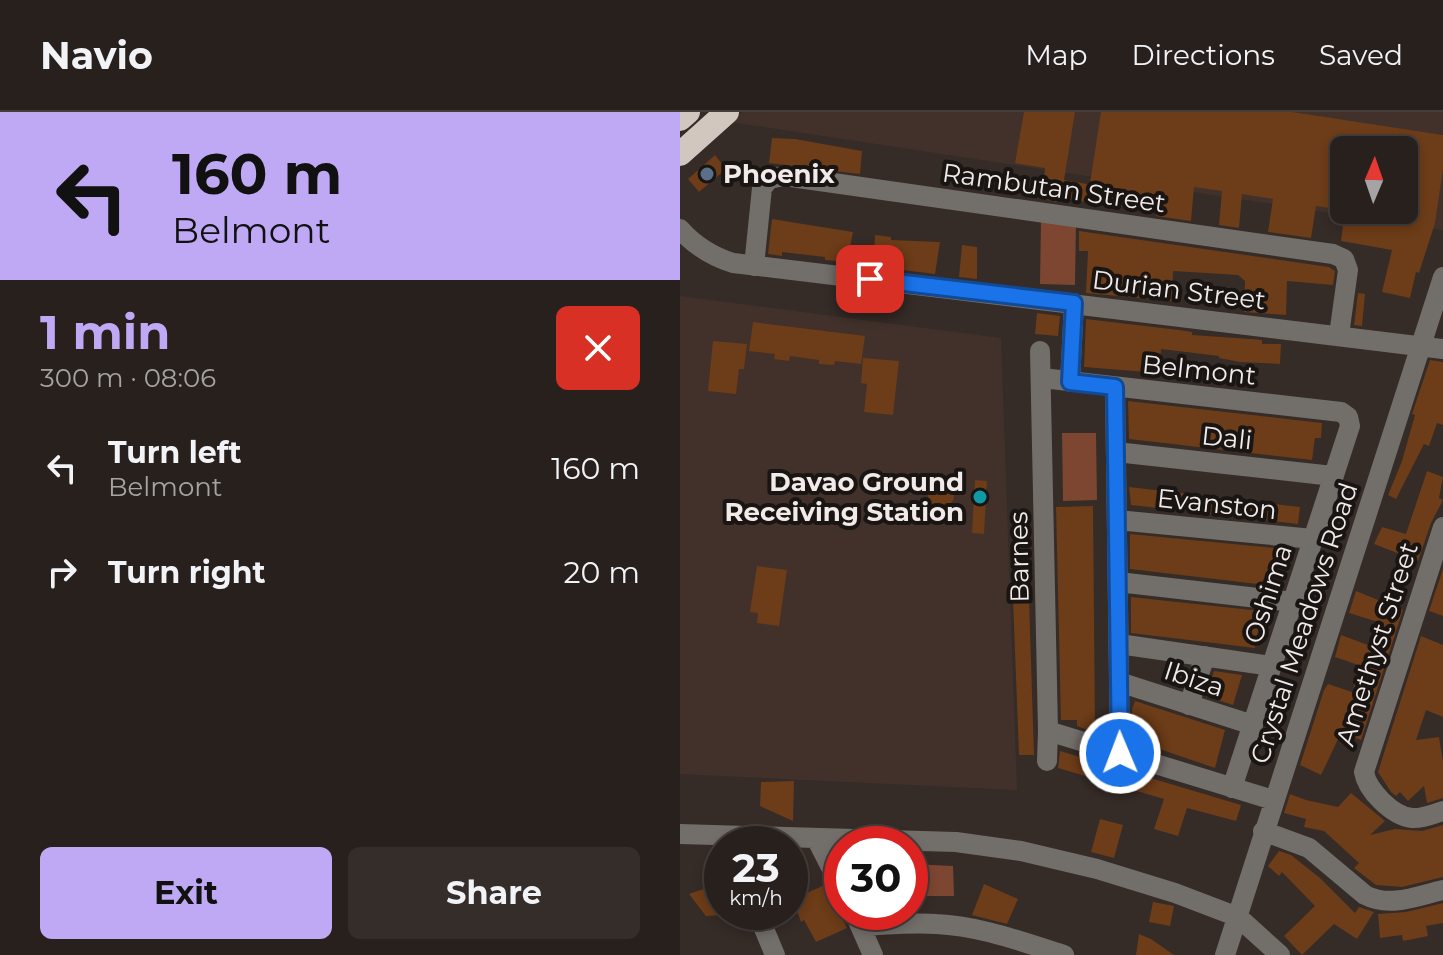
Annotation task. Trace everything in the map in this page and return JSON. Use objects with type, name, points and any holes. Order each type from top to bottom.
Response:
[{"type":"highway","points":[[680,119],[688,112]]},
{"type":"highway","points":[[680,154],[727,112]]},
{"type":"street","name":"Rambutan Street","points":[[754,266],[762,188],[769,179],[784,176],[1333,254],[1344,259],[1348,270],[1339,335]]},
{"type":"street","name":"Durian Street","points":[[680,229],[715,257],[754,266],[1443,349]]},
{"type":"street","name":"Crystal Meadows Road","points":[[1225,955],[1443,277]]},
{"type":"street","points":[[1070,382],[1074,303]]},
{"type":"street","name":"Barnes","points":[[1040,351],[1047,761]]},
{"type":"street","name":"Belmont","points":[[1042,378],[1341,412],[1348,417]]},
{"type":"street","points":[[1115,387],[1120,753]]},
{"type":"street","name":"Oshima","points":[[1232,788],[1350,426],[1348,417]]},
{"type":"street","name":"Dali","points":[[1116,452],[1333,476]]},
{"type":"street","name":"Evanston","points":[[1117,520],[1313,539]]},
{"type":"street","name":"Amethyst Street","points":[[1443,527],[1364,772],[1370,787],[1398,813],[1420,818],[1443,811]]},
{"type":"street","points":[[1118,582],[1293,602]]},
{"type":"street","points":[[1119,644],[1272,666]]},
{"type":"street","points":[[1189,705],[1205,656]]},
{"type":"street","name":"Ibiza","points":[[1119,682],[1253,725]]},
{"type":"street","points":[[1048,731],[1273,800]]},
{"type":"street","points":[[1263,831],[1309,848],[1376,901],[1399,901],[1443,890]]},
{"type":"street","points":[[680,834],[704,837]]},
{"type":"street","points":[[808,838],[956,842],[1021,851],[1123,877],[1238,917],[1280,955]]},
{"type":"street","points":[[816,838],[824,854]]},
{"type":"street","points":[[928,923],[976,929],[1064,955]]},
{"type":"street","points":[[765,930],[775,955]]},
{"type":"street","points":[[863,930],[873,955]]},
{"type":"street","points":[[1001,955],[1019,941]]},
{"type":"shaded area","points":[[743,112],[1443,112],[1443,230],[1403,224],[1418,224],[1418,136],[1330,136],[1330,213],[731,122]]},
{"type":"shaded area","points":[[1041,220],[1076,221],[1075,285],[1040,284]]},
{"type":"shaded area","points":[[680,296],[1001,338],[1017,790],[680,774]]},
{"type":"shaded area","points":[[1062,433],[1096,433],[1097,500],[1063,501]]},
{"type":"shaded area","points":[[928,865],[953,866],[954,896],[928,896]]},
{"type":"building","points":[[1024,112],[1075,112],[1064,180],[1087,184],[1090,183],[1101,112],[1292,112],[1443,135],[1443,169],[1435,223],[1419,273],[1416,272],[1410,298],[1382,292],[1392,250],[1341,241],[1343,224],[1418,224],[1418,136],[1330,136],[1330,208],[1316,206],[1311,238],[1268,232],[1273,199],[1242,194],[1239,228],[1219,225],[1222,191],[1194,187],[1191,221],[1156,216],[1157,212],[1058,198],[1057,202],[1042,199],[1045,168],[1015,163]]},
{"type":"building","points":[[772,138],[862,151],[860,174],[769,163]]},
{"type":"building","name":"Phoenix","points":[[715,155],[726,169],[699,192],[688,179]]},
{"type":"building","points":[[772,219],[853,232],[847,262],[782,252],[782,256],[768,254]]},
{"type":"building","points":[[1079,231],[1329,267],[1335,271],[1333,285],[1287,281],[1286,315],[1244,312],[1245,281],[1238,275],[1173,271],[1172,301],[1086,293],[1088,251],[1079,251]]},
{"type":"building","points":[[875,235],[891,237],[891,240],[940,242],[935,274],[894,269],[894,259],[874,260]]},
{"type":"building","points":[[962,245],[977,247],[977,279],[959,277]]},
{"type":"building","points":[[1358,293],[1365,294],[1362,326],[1354,325]]},
{"type":"building","points":[[1037,313],[1060,316],[1058,336],[1035,334]]},
{"type":"building","points":[[1086,319],[1179,330],[1192,332],[1192,335],[1262,340],[1262,344],[1281,344],[1280,364],[1240,362],[1219,356],[1161,349],[1159,373],[1084,367]]},
{"type":"building","points":[[753,322],[865,336],[861,364],[835,361],[834,365],[819,364],[819,360],[790,356],[789,361],[774,359],[775,354],[749,351]]},
{"type":"building","points":[[713,341],[747,344],[744,369],[739,369],[736,394],[708,391]]},
{"type":"building","points":[[863,358],[899,361],[893,415],[864,412],[867,384],[861,383]]},
{"type":"building","points":[[1430,360],[1443,362],[1443,425],[1437,423],[1429,446],[1424,444],[1396,499],[1388,495],[1402,461],[1415,415],[1412,414]]},
{"type":"building","points":[[1128,401],[1322,423],[1321,438],[1315,438],[1312,460],[1129,439]]},
{"type":"building","points":[[1427,471],[1443,477],[1439,498],[1443,500],[1418,561],[1374,544],[1382,527],[1406,534]]},
{"type":"building","name":"Davao Ground Receiving Station","points":[[975,480],[987,481],[984,534],[972,533]]},
{"type":"building","points":[[941,482],[950,486],[954,495],[950,504],[941,508],[932,504],[928,495],[932,486]]},
{"type":"building","points":[[1129,487],[1300,507],[1298,524],[1131,505]]},
{"type":"building","points":[[1093,506],[1095,728],[1085,729],[1077,726],[1077,720],[1061,720],[1056,507]]},
{"type":"building","points":[[1130,534],[1286,549],[1284,566],[1277,565],[1275,586],[1130,569]]},
{"type":"building","points":[[757,566],[787,570],[779,626],[757,623],[758,613],[750,612]]},
{"type":"building","points":[[1443,569],[1443,616],[1429,611]]},
{"type":"building","points":[[1356,591],[1403,610],[1361,740],[1341,733],[1321,775],[1300,765],[1324,690],[1328,684],[1352,692],[1361,666],[1335,657],[1341,635],[1368,645],[1378,622],[1349,613]]},
{"type":"building","points":[[1131,597],[1261,611],[1255,648],[1131,633]]},
{"type":"building","points":[[1029,599],[1034,755],[1019,755],[1013,600]]},
{"type":"building","points":[[1421,636],[1443,645],[1443,717],[1426,710],[1416,740],[1439,737],[1443,798],[1427,803],[1424,786],[1408,801],[1400,792],[1396,796],[1391,792],[1378,772]]},
{"type":"building","points":[[1214,671],[1242,675],[1233,705],[1206,696]]},
{"type":"building","points":[[1135,701],[1225,730],[1215,768],[1133,740],[1132,709]]},
{"type":"building","points":[[1060,751],[1241,805],[1236,821],[1187,808],[1178,836],[1154,829],[1164,799],[1058,768]]},
{"type":"building","points":[[794,781],[793,821],[760,806],[761,782]]},
{"type":"building","points":[[1351,793],[1385,821],[1370,835],[1395,829],[1422,831],[1443,825],[1443,877],[1402,887],[1376,885],[1354,868],[1359,863],[1324,831],[1304,827],[1306,819],[1284,813],[1290,794],[1338,807]]},
{"type":"building","points":[[1100,819],[1123,825],[1114,858],[1091,852]]},
{"type":"building","points":[[1279,851],[1291,855],[1320,878],[1355,913],[1359,907],[1374,912],[1357,939],[1334,924],[1302,955],[1284,936],[1315,906],[1282,872],[1279,876],[1268,866]]},
{"type":"building","points":[[984,884],[1018,899],[1007,924],[972,915]]},
{"type":"building","points":[[824,885],[824,930],[843,930],[816,942],[808,927],[808,892]]},
{"type":"building","points":[[704,889],[704,913],[689,894]]},
{"type":"building","points":[[1153,902],[1174,906],[1170,926],[1149,922]]},
{"type":"building","points":[[1443,903],[1443,923],[1426,926],[1428,936],[1403,941],[1402,935],[1380,938],[1378,914],[1406,912]]},
{"type":"building","points":[[1139,934],[1151,939],[1174,955],[1136,955]]},
{"type":"place","name":"Phoenix","points":[[707,174]]},
{"type":"place","name":"Davao Ground Receiving Station","points":[[980,497]]},
{"type":"route","points":[[870,279],[1074,303],[1070,382],[1115,387],[1120,753]]}]
